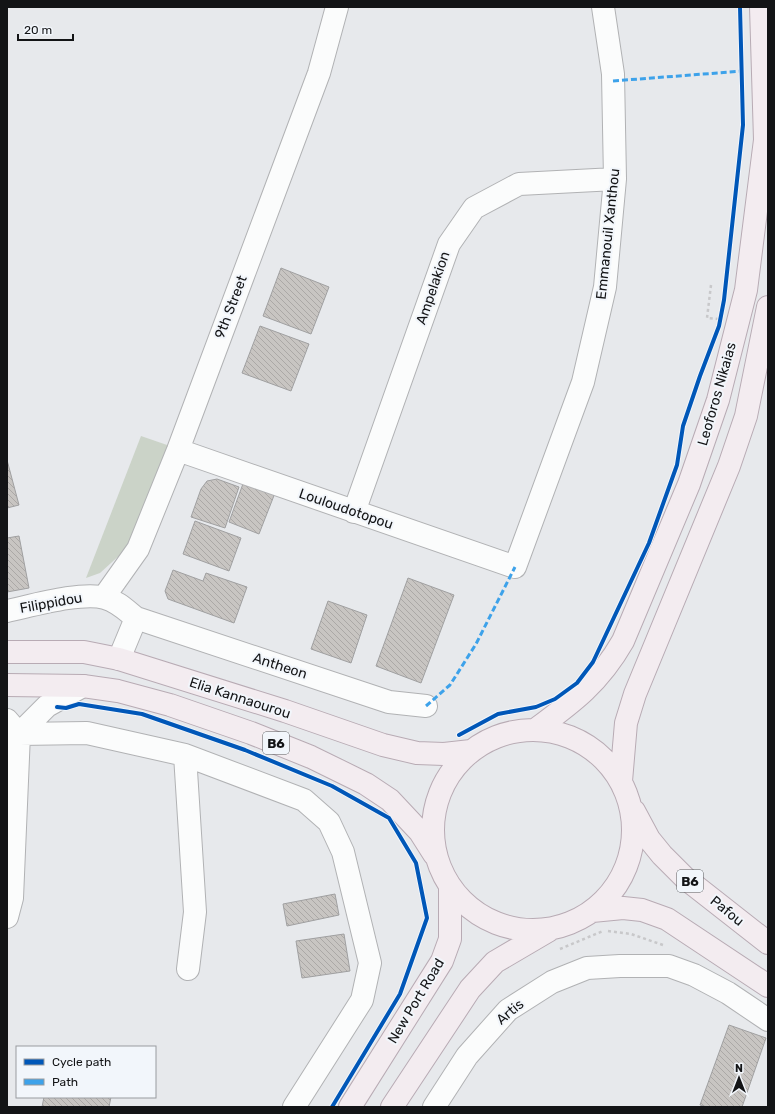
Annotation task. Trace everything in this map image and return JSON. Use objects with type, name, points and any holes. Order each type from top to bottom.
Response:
[{"type":"main road","name":"Leoforos Nikaias","points":[[535,730],[577,699],[596,680],[611,662],[623,641],[689,484],[718,400],[746,290],[765,140],[761,7]]},
{"type":"main road","name":"Leoforos Nikaias","points":[[621,781],[623,741],[626,723],[633,701],[728,466],[746,416],[768,307]]},
{"type":"main road","name":"Elia Kannaourou","points":[[7,652],[84,652],[119,659],[285,711],[383,745],[417,753],[444,754],[471,751]]},
{"type":"main road","name":"Elia Kannaourou","points":[[7,685],[83,686],[118,692],[170,705],[251,733],[311,757],[366,784],[390,800],[420,832],[436,857]]},
{"type":"main road","name":"B6","points":[[535,730],[561,734],[585,744],[605,760],[621,781],[630,803],[634,827],[632,851],[623,874],[610,895],[592,911],[573,922],[552,928],[523,930],[494,922],[469,908],[450,886],[436,857],[433,837],[433,818],[438,798],[445,781],[471,751],[485,742],[501,735],[518,731],[535,730]]},
{"type":"main road","name":"Pafou","points":[[630,803],[649,839],[662,855],[685,878],[768,943]]},
{"type":"main road","name":"New Port Road","points":[[350,1107],[442,961],[450,939],[450,886]]},
{"type":"main road","name":"B6","points":[[592,911],[623,908],[642,910],[667,918],[768,986]]},
{"type":"main road","points":[[392,1107],[470,989],[495,962],[552,928]]},
{"type":"street","name":"9th Street","points":[[104,597],[138,549],[178,450],[319,73],[337,7]]},
{"type":"street","name":"Emmanouil Xanthou","points":[[515,567],[583,382],[605,286],[615,179],[613,74],[602,7]]},
{"type":"street","name":"Ampelakion","points":[[354,512],[449,244],[474,208],[519,184],[615,179]]},
{"type":"street","name":"Louloudotopou","points":[[178,450],[515,567]]},
{"type":"street","name":"Filippidou","points":[[7,611],[81,596],[104,597],[118,603],[136,618]]},
{"type":"street","points":[[119,659],[136,618]]},
{"type":"street","name":"Antheon","points":[[136,618],[389,702],[426,706]]},
{"type":"street","points":[[13,727],[83,686]]},
{"type":"street","points":[[13,727],[87,733],[185,755],[304,800],[329,822],[344,852],[370,963],[362,1000],[294,1107]]},
{"type":"street","points":[[7,917],[12,898],[13,727]]},
{"type":"street","points":[[185,755],[194,912],[188,969]]},
{"type":"street","name":"Artis","points":[[434,1107],[467,1056],[508,1010],[552,982],[587,968],[669,966],[694,975],[728,993],[768,1020]]},
{"type":"path","points":[[711,285],[707,318],[720,320]]},
{"type":"path","points":[[719,326],[721,313]]},
{"type":"shaded area","points":[[141,436],[170,446],[133,543],[100,573],[86,578]]},
{"type":"building","points":[[281,268],[329,287],[311,334],[263,316]]},
{"type":"building","points":[[260,326],[309,344],[291,391],[242,373]]},
{"type":"building","points":[[7,460],[19,505],[7,508]]},
{"type":"building","points":[[217,479],[239,487],[225,528],[191,517],[201,489],[207,481]]},
{"type":"building","points":[[244,481],[275,493],[259,534],[229,522]]},
{"type":"building","points":[[195,521],[241,538],[229,571],[183,554]]},
{"type":"building","points":[[19,536],[29,588],[7,592],[7,538]]},
{"type":"building","points":[[173,570],[203,581],[206,573],[247,587],[234,623],[168,599],[165,591]]},
{"type":"building","points":[[408,578],[454,595],[421,683],[376,666]]},
{"type":"building","points":[[328,601],[367,615],[351,663],[311,649]]},
{"type":"building","points":[[335,894],[339,915],[287,926],[283,904]]},
{"type":"building","points":[[344,934],[350,971],[302,978],[296,941]]},
{"type":"building","points":[[729,1025],[766,1038],[742,1107],[707,1107],[700,1105]]},
{"type":"building","points":[[44,1098],[111,1098],[109,1107],[42,1107]]},
{"type":"marked path","points":[[613,81],[743,71]]},
{"type":"marked path","points":[[426,706],[450,685],[476,644],[515,567]]},
{"type":"cycle path","points":[[459,735],[498,714],[536,707],[555,699],[577,683],[593,662],[649,543],[677,465],[683,426],[719,326],[724,300],[743,125],[740,7]]},
{"type":"cycle path","points":[[57,707],[66,708],[79,704],[142,714],[245,750],[332,786],[389,818],[416,863],[427,918],[400,994],[332,1107]]}]
